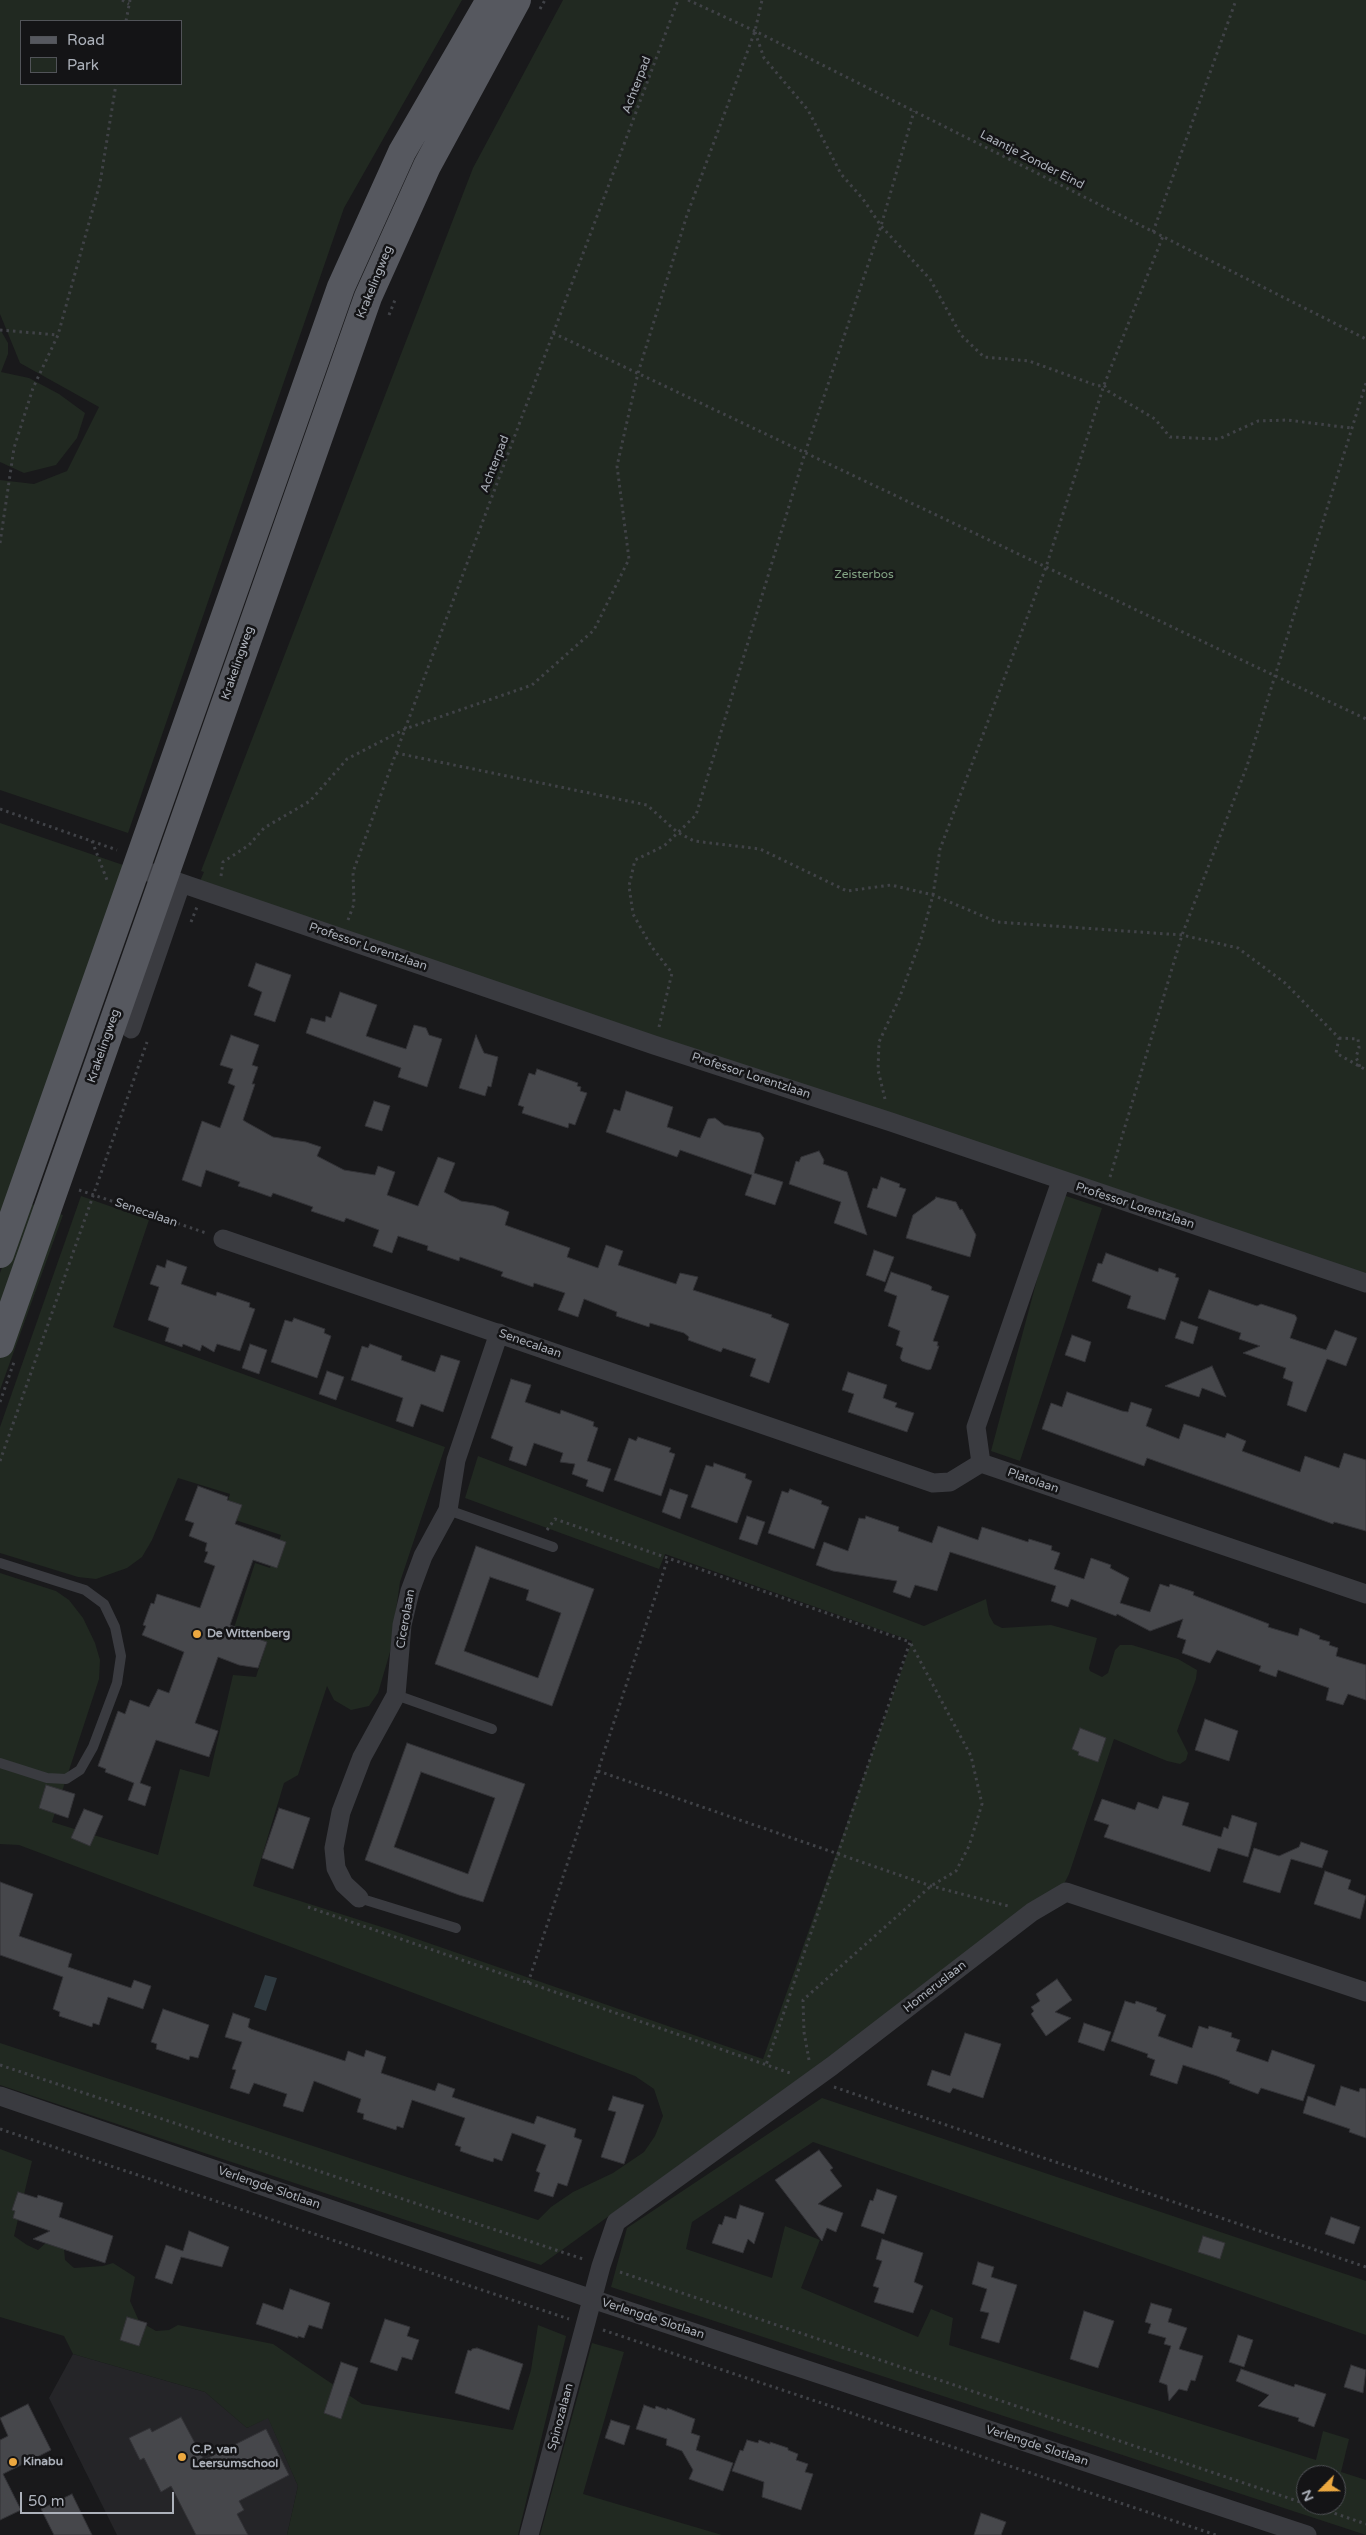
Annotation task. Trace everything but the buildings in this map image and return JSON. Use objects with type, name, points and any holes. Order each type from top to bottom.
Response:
[{"type":"main road","points":[[0,1254],[138,868],[285,441],[342,287],[402,152],[490,0]]},
{"type":"main road","name":"Krakelingweg","points":[[0,1344],[172,881],[368,297],[427,166],[526,8]]},
{"type":"street","name":"Professor Lorentzlaan","points":[[138,868],[654,1045],[890,1122],[1366,1283]]},
{"type":"street","name":"Krakelingweg","points":[[131,1029],[170,918],[172,881]]},
{"type":"street","points":[[981,1463],[976,1427],[1061,1181]]},
{"type":"street","name":"Senecalaan","points":[[223,1239],[933,1483],[950,1482],[981,1463]]},
{"type":"street","name":"Cicerolaan","points":[[359,1898],[344,1884],[336,1868],[334,1848],[350,1783],[373,1733],[396,1695],[402,1625],[410,1591],[422,1556],[448,1510],[456,1460],[499,1333]]},
{"type":"street","name":"Platolaan","points":[[981,1463],[1366,1594]]},
{"type":"street","name":"Homeruslaan","points":[[592,2299],[616,2222],[812,2080],[1032,1912],[1066,1892],[1366,1992]]},
{"type":"street","name":"Verlengde Slotlaan","points":[[0,2096],[592,2299],[1308,2535]]},
{"type":"street","name":"Spinozalaan","points":[[529,2535],[592,2299]]},
{"type":"lane","points":[[448,1510],[553,1547]]},
{"type":"lane","points":[[0,1562],[85,1590],[104,1604],[115,1627],[121,1656],[117,1683],[93,1747],[80,1770],[66,1779],[48,1778],[0,1763]]},
{"type":"lane","points":[[396,1695],[492,1729]]},
{"type":"lane","points":[[359,1898],[456,1928]]},
{"type":"path","points":[[122,0],[130,2],[126,20]]},
{"type":"path","points":[[526,8],[545,0]]},
{"type":"path","name":"Achterpad","points":[[342,938],[354,904],[354,872],[396,753],[678,0]]},
{"type":"path","name":"Laantje Zonder Eind","points":[[688,0],[755,31],[1366,338]]},
{"type":"path","points":[[217,896],[223,862],[249,844],[264,828],[310,801],[347,759],[405,730],[532,685],[594,630],[629,558],[617,466],[638,373],[686,216],[755,31],[762,0]]},
{"type":"path","points":[[1153,232],[1236,0]]},
{"type":"path","points":[[755,31],[764,58],[808,110],[842,174],[863,198],[881,226],[930,279],[962,335],[984,357],[1029,361],[1098,386],[1104,385]]},
{"type":"path","points":[[0,543],[14,448],[33,388],[58,335],[100,183],[116,85]]},
{"type":"path","points":[[654,1045],[672,973],[651,946],[633,914],[630,886],[635,860],[664,846],[696,815],[806,453],[881,226],[914,111]]},
{"type":"path","points":[[890,1122],[878,1070],[879,1042],[908,973],[933,895],[940,849],[1046,567],[1104,385],[1163,236]]},
{"type":"path","name":"Krakelingweg","points":[[387,320],[398,292]]},
{"type":"path","points":[[0,330],[58,335]]},
{"type":"path","points":[[553,333],[1366,719]]},
{"type":"path","points":[[1104,1195],[1182,936],[1247,766],[1366,383]]},
{"type":"path","points":[[1104,385],[1108,391],[1155,419],[1170,437],[1219,440],[1258,421],[1287,420],[1351,428]]},
{"type":"path","points":[[396,753],[647,805],[677,832],[694,841],[760,850],[847,891],[891,885],[933,895],[997,922],[1182,936],[1238,948],[1285,983],[1339,1038],[1358,1039],[1359,1048],[1356,1057],[1360,1067]]},
{"type":"path","points":[[0,809],[131,855],[138,868]]},
{"type":"path","points":[[170,918],[189,925]]},
{"type":"path","points":[[1339,1038],[1336,1053],[1366,1070]]},
{"type":"path","points":[[0,1461],[148,1040]]},
{"type":"path","name":"Senecalaan","points":[[75,1189],[223,1239]]},
{"type":"path","points":[[538,1542],[555,1519],[910,1642],[971,1756],[982,1804],[969,1846],[956,1871],[931,1886],[803,2000],[804,2032],[812,2080]]},
{"type":"path","points":[[528,1983],[668,1558]]},
{"type":"path","points":[[766,2064],[910,1642]]},
{"type":"path","points":[[598,1771],[931,1886],[1032,1912]]},
{"type":"path","points":[[308,1907],[1366,2267]]},
{"type":"path","points":[[0,2064],[1296,2501]]},
{"type":"path","name":"Verlengde Slotlaan","points":[[0,2129],[1216,2535]]},
{"type":"path","points":[[1339,2515],[1366,2524]]},
{"type":"shaded area","points":[[265,1975],[277,1978],[266,2011],[254,2007]]},
{"type":"shaded area","name":"C.P. van Leersumschool","points":[[73,2354],[205,2392],[247,2428],[268,2417],[298,2486],[287,2535],[117,2535],[49,2398]]},
{"type":"green space","points":[[0,0],[462,0],[344,208],[128,833],[0,790],[0,480],[34,484],[67,471],[99,407],[20,363],[0,314]]},
{"type":"green space","name":"Zeisterbos","points":[[563,0],[1366,0],[1366,1279],[200,881],[204,872],[201,871],[473,168]]},
{"type":"green space","points":[[0,329],[8,343],[8,354],[1,372],[29,378],[59,394],[85,413],[77,438],[56,465],[24,473],[0,462]]},
{"type":"green space","points":[[0,823],[129,867],[0,1232]]},
{"type":"green space","points":[[1060,1194],[1102,1208],[1020,1461],[991,1451]]},
{"type":"green space","points":[[81,1196],[149,1220],[113,1327],[445,1447],[400,1582],[390,1652],[378,1693],[369,1706],[351,1710],[334,1700],[327,1686],[298,1775],[284,1783],[253,1886],[391,1930],[763,2059],[912,1641],[665,1554],[659,1569],[465,1498],[478,1456],[924,1626],[986,1599],[989,1615],[994,1624],[1002,1628],[1051,1625],[1097,1638],[1089,1668],[1090,1671],[1102,1677],[1108,1673],[1115,1650],[1120,1645],[1132,1645],[1178,1659],[1197,1670],[1196,1679],[1177,1731],[1188,1753],[1186,1760],[1180,1764],[1167,1761],[1114,1739],[1069,1874],[1061,1890],[541,2265],[0,2085],[0,2043],[538,2220],[551,2207],[573,2192],[613,2173],[644,2152],[655,2136],[663,2116],[654,2089],[635,2076],[19,1845],[0,1844],[0,1573],[56,1591],[69,1600],[83,1618],[95,1643],[100,1660],[99,1679],[52,1822],[158,1855],[180,1769],[209,1777],[233,1675],[256,1677],[267,1642],[233,1631],[255,1563],[270,1568],[281,1535],[223,1516],[230,1494],[178,1478],[152,1540],[142,1557],[127,1568],[96,1579],[78,1577],[0,1553],[0,1427]]},
{"type":"green space","points":[[25,1202],[40,1207],[0,1321],[0,1273]]},
{"type":"green space","points":[[52,1212],[63,1215],[0,1390],[0,1357]]},
{"type":"green space","points":[[822,2098],[1366,2281],[1366,2335],[813,2142],[692,2222],[686,2249],[772,2278],[785,2226],[820,2240],[801,2288],[918,2337],[931,2309],[953,2318],[949,2345],[1316,2460],[1323,2431],[1349,2439],[1343,2465],[1296,2465],[1296,2512],[611,2287],[627,2228]]},
{"type":"green space","points":[[0,2149],[32,2161],[14,2236],[38,2250],[48,2241],[64,2248],[65,2260],[74,2268],[103,2266],[113,2263],[135,2277],[130,2301],[139,2321],[156,2331],[169,2330],[178,2325],[273,2344],[362,2404],[513,2430],[531,2370],[538,2325],[566,2336],[518,2535],[287,2535],[298,2486],[268,2418],[247,2428],[205,2392],[73,2354],[64,2336],[0,2317]]},
{"type":"green space","points":[[592,2343],[624,2352],[583,2494],[722,2535],[540,2535]]},
{"type":"green space","points":[[1346,2474],[1366,2480],[1366,2535],[1305,2515],[1346,2515]]},
{"type":"place","name":"De Wittenberg","points":[[197,1634]]},
{"type":"place","name":"C.P. van Leersumschool","points":[[182,2457]]},
{"type":"place","name":"Kinabu","points":[[13,2462]]}]
